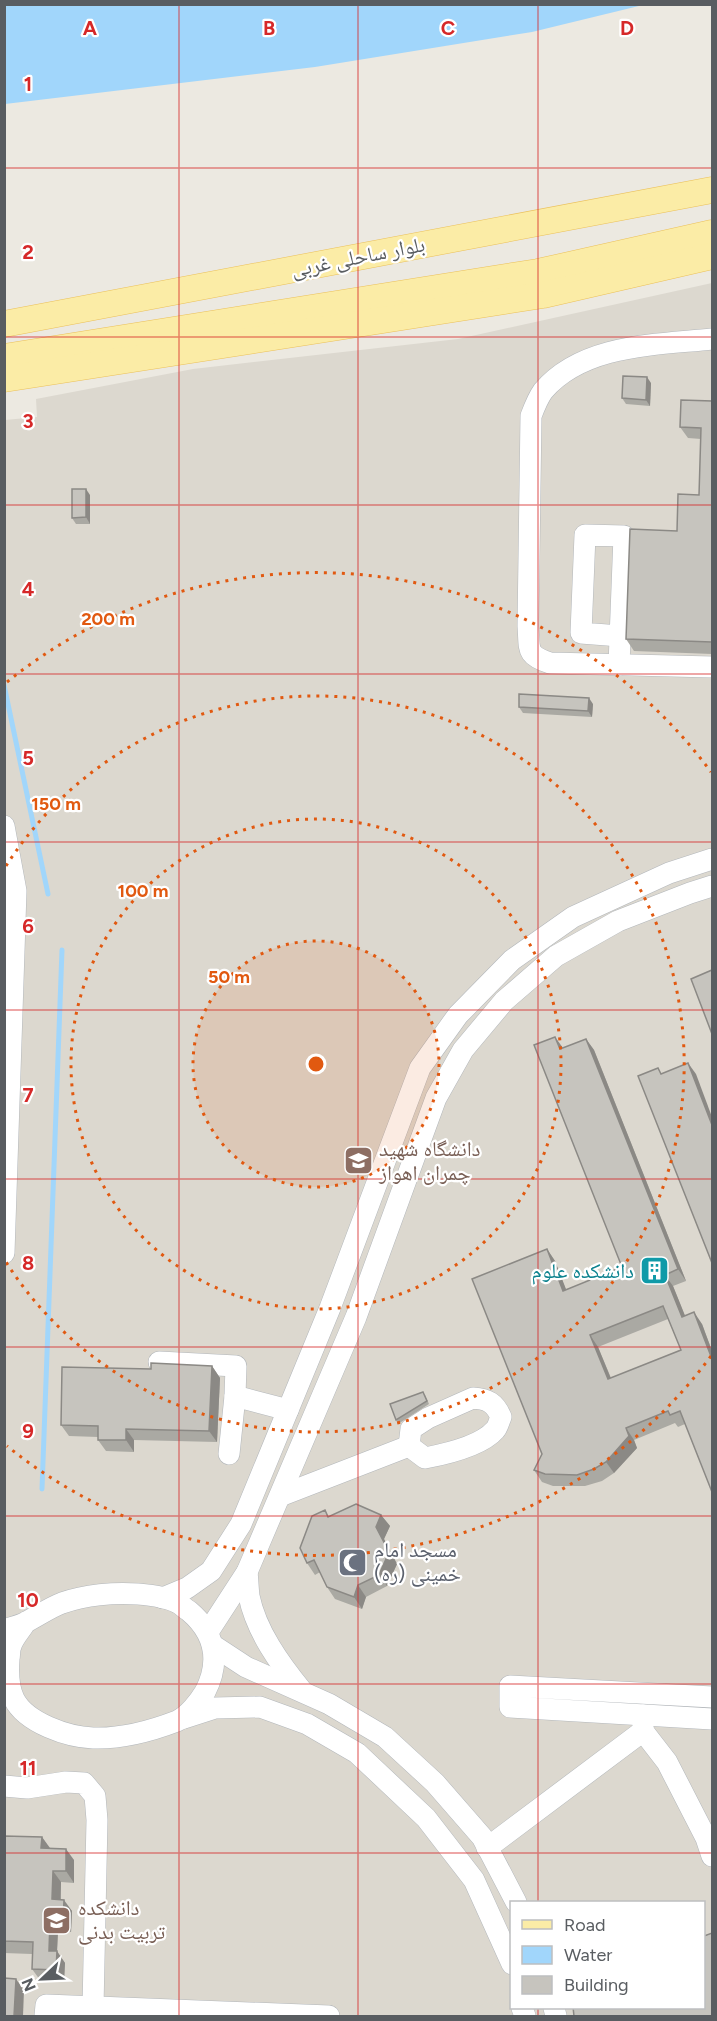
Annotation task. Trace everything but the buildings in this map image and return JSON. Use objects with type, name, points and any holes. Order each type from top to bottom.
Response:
[{"type":"main road","name":"بلوار ساحلی غربی","points":[[4,324],[712,190]]},
{"type":"main road","name":"بلوار ساحلی غربی","points":[[4,357],[538,272],[712,233]]},
{"type":"main road","points":[[4,379],[543,295],[712,256]]},
{"type":"lane","points":[[712,339],[619,350],[583,363],[559,375],[542,393],[531,416],[528,626],[530,650],[536,658],[550,663],[712,667]]},
{"type":"lane","points":[[619,664],[624,536],[585,535],[581,633],[620,636]]},
{"type":"lane","points":[[4,826],[16,891],[10,950],[4,1253]]},
{"type":"lane","points":[[163,1598],[187,1588],[211,1571],[241,1524],[330,1308],[420,1068],[458,1015],[512,960],[573,917],[669,873],[712,859]]},
{"type":"lane","points":[[181,1719],[200,1700],[207,1688],[214,1664],[211,1639],[247,1572],[280,1496],[356,1317],[436,1098],[463,1050],[504,1001],[556,956],[618,921],[712,886]]},
{"type":"lane","points":[[330,1308],[356,1317]]},
{"type":"lane","points":[[313,1348],[338,1359]]},
{"type":"lane","points":[[159,1362],[236,1366],[229,1454]]},
{"type":"lane","points":[[235,1396],[288,1410]]},
{"type":"lane","points":[[280,1496],[409,1446]]},
{"type":"lane","points":[[247,1572],[249,1596],[257,1621],[282,1667],[304,1694]]},
{"type":"lane","points":[[4,1630],[25,1623],[62,1603],[110,1594],[138,1594],[178,1603],[198,1619],[211,1639],[246,1667],[329,1704],[385,1737],[435,1783],[482,1838],[515,1901]]},
{"type":"lane","points":[[25,1623],[11,1645],[8,1676],[10,1699],[29,1716],[48,1727],[91,1738],[117,1737],[165,1725],[215,1708],[260,1707],[307,1724],[357,1753],[426,1818],[474,1880],[510,1960]]},
{"type":"lane","points":[[712,1697],[510,1686],[510,1707],[643,1723],[712,1719]]},
{"type":"lane","points":[[487,1848],[643,1723]]},
{"type":"lane","points":[[643,1723],[667,1762],[706,1838],[712,1856]]},
{"type":"lane","points":[[4,1786],[27,1788],[66,1782],[84,1784],[95,1797],[97,1820],[93,2007]]},
{"type":"lane","points":[[45,2016],[46,2005],[255,2015],[329,2016]]},
{"type":"shaded area","name":"دانشگاه شهید چمران اهواز","points":[[712,283],[712,2016],[5,2016],[5,420],[37,417],[36,399],[193,369],[458,339]]},
{"type":"water","points":[[4,5],[643,5],[532,32],[315,67],[5,104]]},
{"type":"waterway","points":[[4,685],[48,894]]},
{"type":"waterway","points":[[42,1489],[62,950]]},
{"type":"place","name":"دانشگاه شهید چمران اهواز","points":[[358,1161]]},
{"type":"place","name":"دانشکده علوم","points":[[655,1271]]},
{"type":"place","name":"مسجد امام خمینی (ره)","points":[[353,1562]]},
{"type":"place","name":"دانشکده تربیت بدنی","points":[[57,1920]]}]
